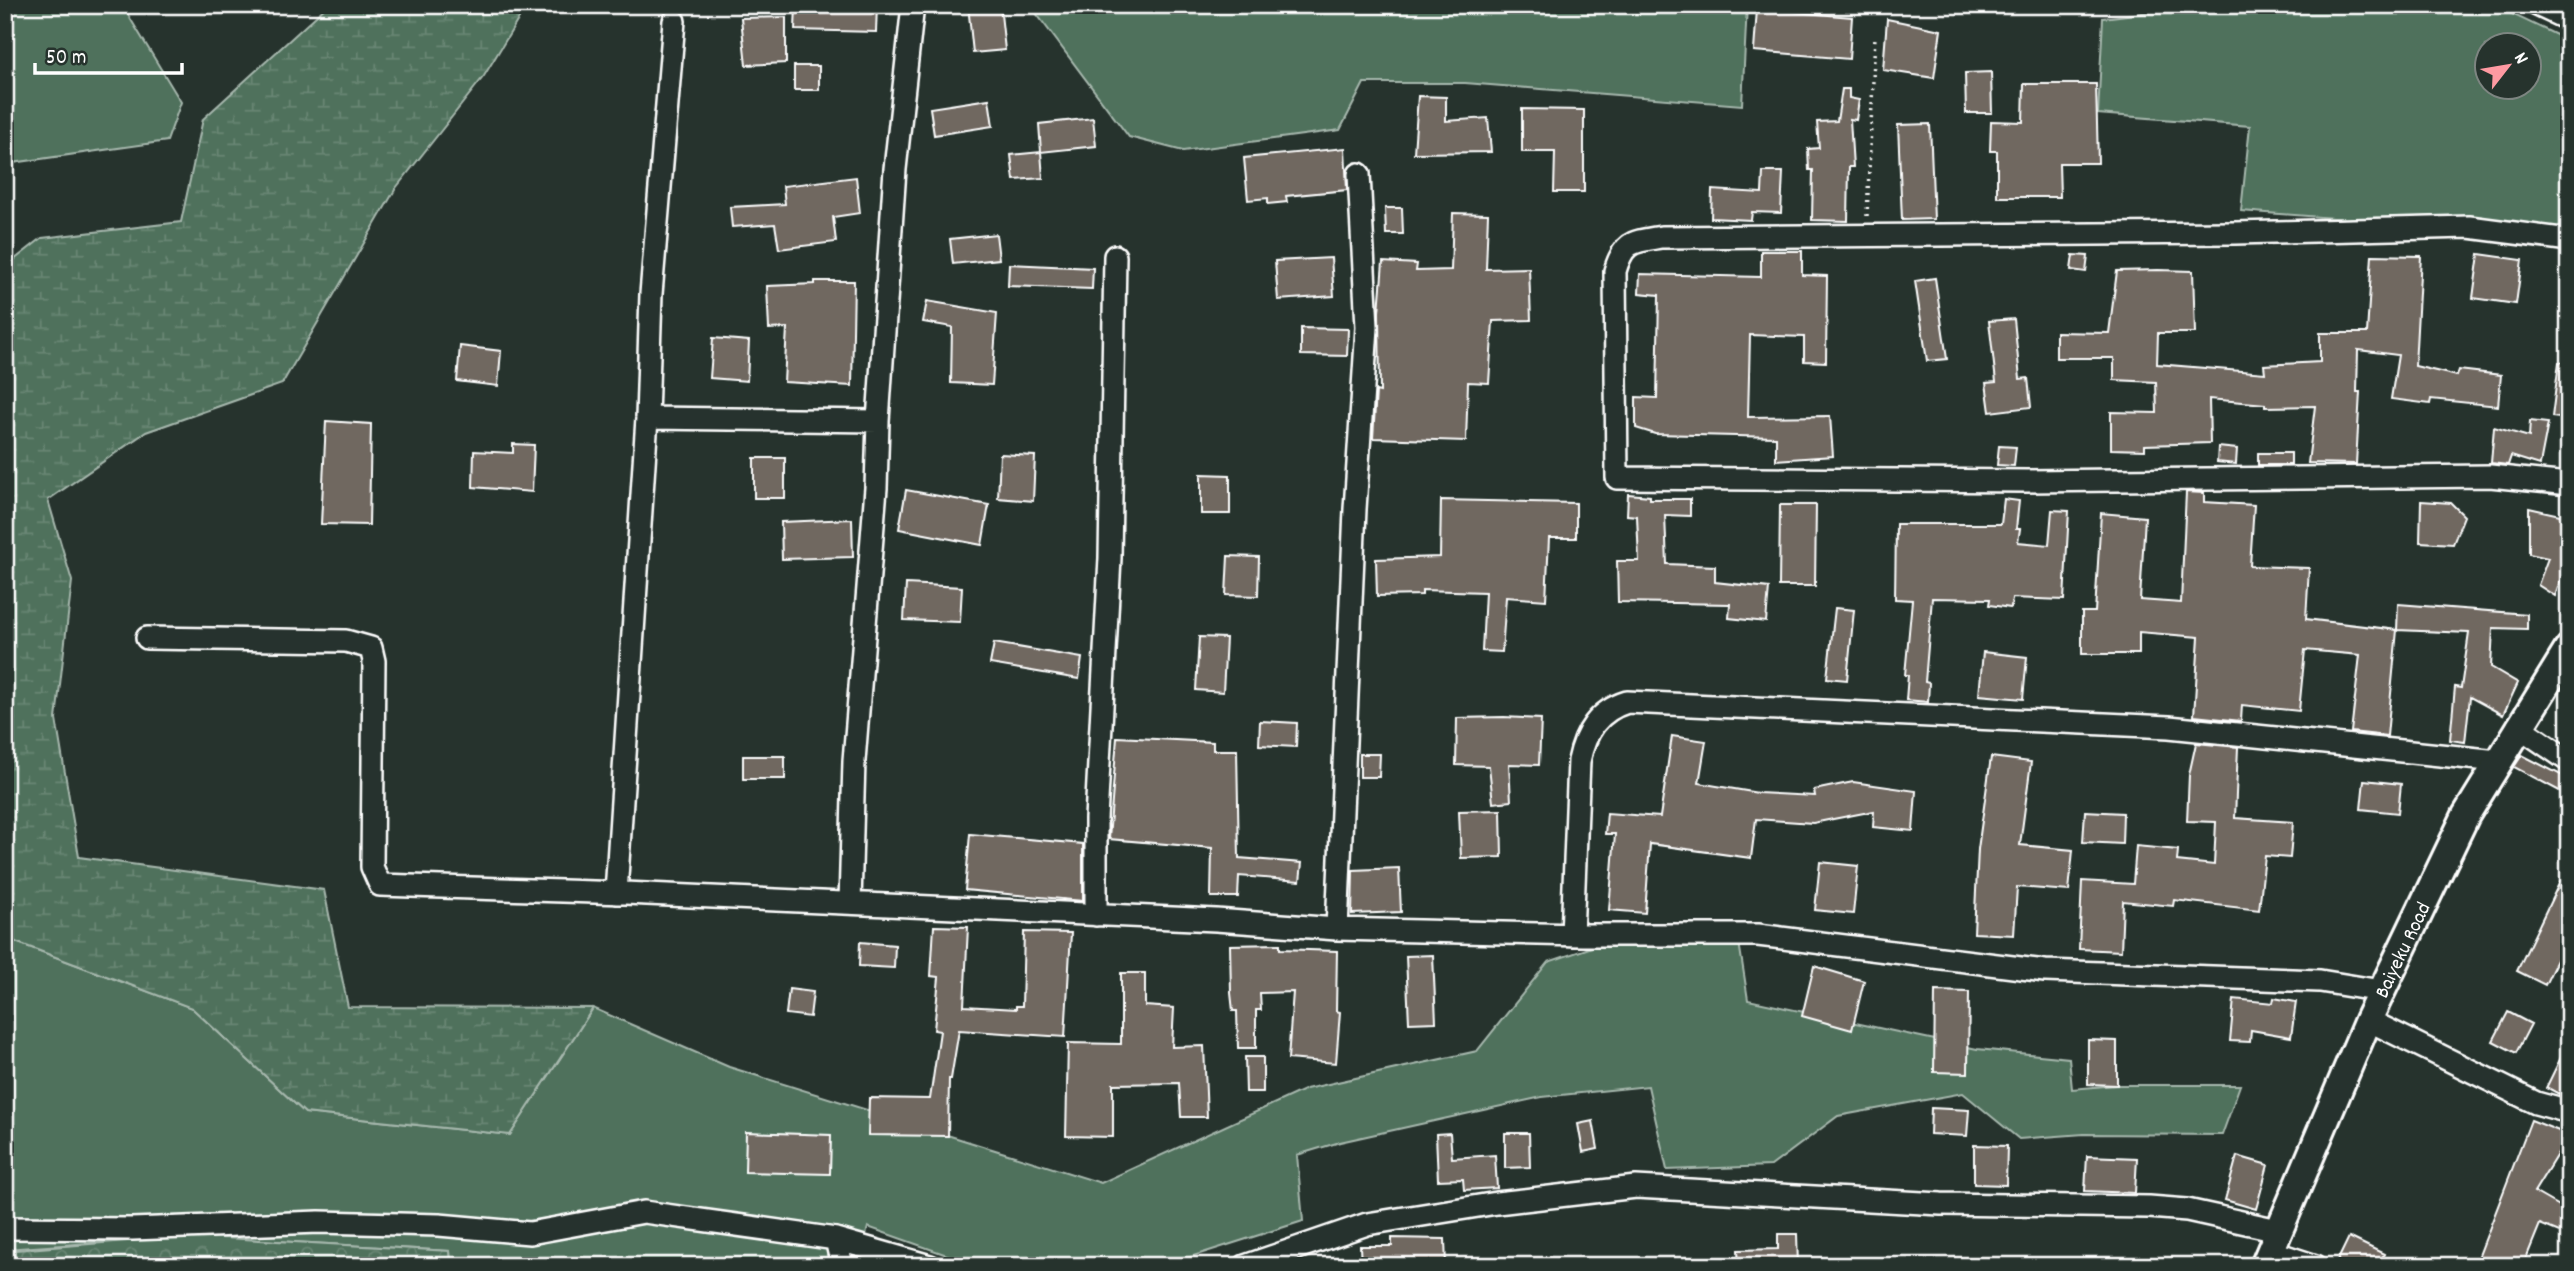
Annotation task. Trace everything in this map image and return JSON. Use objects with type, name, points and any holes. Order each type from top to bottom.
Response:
[{"type":"main road","name":"Baiyeku Road","points":[[2270,1249],[2381,991],[2466,815],[2518,726],[2569,648]]},
{"type":"street","points":[[850,903],[854,761],[876,488],[895,169],[913,5]]},
{"type":"street","points":[[2537,5],[2569,20]]},
{"type":"street","points":[[616,893],[647,418],[651,294],[674,22]]},
{"type":"street","points":[[1337,929],[1355,509],[1367,327],[1359,174]]},
{"type":"street","points":[[2569,240],[2469,228],[2235,233],[1661,237],[1625,247],[1615,271],[1617,478],[2027,481],[2490,476],[2569,484]]},
{"type":"street","points":[[1096,915],[1096,819],[1110,558],[1115,256]]},
{"type":"street","points":[[647,418],[878,421]]},
{"type":"street","points":[[147,638],[346,641],[372,648],[372,867],[380,885],[850,903],[1337,929],[1572,935],[1758,935],[2045,971],[2320,981],[2381,991]]},
{"type":"street","points":[[1572,935],[1579,761],[1584,737],[1597,719],[1613,706],[1627,702],[2169,727],[2498,761]]},
{"type":"street","points":[[2518,726],[2569,761]]},
{"type":"street","points":[[2368,1020],[2536,1104],[2569,1112]]},
{"type":"street","points":[[1245,1266],[1367,1224],[1497,1203],[1636,1187],[1941,1204],[2187,1210],[2270,1249],[2316,1266]]},
{"type":"street","points":[[5,1228],[132,1229],[319,1222],[439,1225],[530,1233],[644,1212],[836,1240],[930,1266]]},
{"type":"street","points":[[836,1240],[843,1266]]},
{"type":"street","points":[[843,1266],[858,1246]]},
{"type":"path","points":[[2091,5],[2103,6]]},
{"type":"path","points":[[1866,235],[1875,36]]},
{"type":"green space","points":[[5,5],[122,5],[181,102],[167,141],[5,164]]},
{"type":"green space","points":[[328,5],[527,5],[484,76],[396,188],[282,384],[146,432],[48,500],[72,581],[56,719],[79,857],[324,890],[348,1007],[593,1008],[510,1135],[305,1113],[192,1008],[5,938],[5,267],[42,238],[181,222],[203,119]]},
{"type":"green space","points":[[1030,5],[1747,5],[1742,105],[1465,83],[1364,83],[1340,130],[1183,151],[1129,137]]},
{"type":"green space","points":[[2206,5],[2493,5],[2569,41],[2569,236],[2241,211],[2250,126],[2098,114],[2103,18]]},
{"type":"green space","points":[[1736,923],[1748,1000],[1977,1049],[2069,1058],[2072,1089],[2117,1085],[2240,1085],[2222,1135],[2084,1134],[2019,1139],[1963,1093],[1838,1116],[1771,1166],[1667,1170],[1648,1086],[1542,1097],[1340,1142],[1297,1155],[1303,1221],[1162,1266],[978,1266],[868,1227],[858,1266],[451,1266],[450,1251],[190,1236],[5,1249],[5,938],[192,1008],[305,1113],[510,1135],[593,1008],[729,1067],[1101,1183],[1306,1089],[1477,1051],[1548,962],[1648,928]]},
{"type":"green space","points":[[190,1236],[450,1251],[451,1266],[15,1266],[15,1250]]},
{"type":"building","points":[[796,5],[877,5],[876,32],[795,30]]},
{"type":"building","points":[[968,5],[1000,5],[1005,50],[973,53]]},
{"type":"building","points":[[1757,9],[1852,17],[1849,59],[1754,51]]},
{"type":"building","points":[[786,17],[786,63],[746,65],[741,18]]},
{"type":"building","points":[[1887,19],[1941,30],[1934,78],[1883,70]]},
{"type":"building","points":[[794,66],[819,66],[819,90],[794,90]]},
{"type":"building","points":[[1991,72],[1992,113],[1966,113],[1965,73]]},
{"type":"building","points":[[2024,84],[2096,84],[2098,163],[2059,163],[2060,197],[1997,197],[1997,151],[1990,151],[1991,121],[2023,122]]},
{"type":"building","points":[[1842,89],[1849,89],[1849,98],[1859,100],[1856,120],[1850,119],[1853,167],[1849,167],[1848,221],[1812,220],[1813,170],[1809,170],[1808,149],[1819,148],[1817,122],[1837,121]]},
{"type":"building","points":[[1418,96],[1446,97],[1446,121],[1488,118],[1491,152],[1414,153]]},
{"type":"building","points":[[989,99],[993,126],[934,135],[930,108]]},
{"type":"building","points":[[1522,109],[1584,110],[1584,192],[1554,192],[1555,152],[1522,152]]},
{"type":"building","points":[[1093,118],[1096,146],[1041,152],[1039,124]]},
{"type":"building","points":[[1930,124],[1934,219],[1902,220],[1898,125]]},
{"type":"building","points":[[1345,148],[1347,190],[1286,196],[1287,202],[1268,204],[1268,198],[1248,200],[1244,158]]},
{"type":"building","points":[[1041,152],[1043,178],[1014,180],[1011,155]]},
{"type":"building","points":[[1763,172],[1783,172],[1781,213],[1752,212],[1751,220],[1711,218],[1712,190],[1762,193]]},
{"type":"building","points":[[856,177],[860,213],[833,217],[836,242],[779,249],[775,224],[732,227],[730,207],[785,204],[783,186]]},
{"type":"building","points":[[1385,208],[1402,208],[1403,234],[1386,234]]},
{"type":"building","points":[[1453,213],[1488,214],[1486,269],[1529,268],[1531,320],[1493,321],[1489,383],[1468,382],[1466,441],[1373,438],[1376,391],[1380,392],[1379,312],[1383,262],[1417,264],[1416,271],[1451,270]]},
{"type":"building","points":[[996,234],[999,259],[953,264],[950,239]]},
{"type":"building","points":[[1761,251],[1802,251],[1802,275],[1827,276],[1826,362],[1804,361],[1804,337],[1750,335],[1748,417],[1830,416],[1833,456],[1776,460],[1776,437],[1655,434],[1636,428],[1636,397],[1657,398],[1659,295],[1639,293],[1640,274],[1761,277]]},
{"type":"building","points":[[2479,254],[2522,260],[2516,304],[2473,298]]},
{"type":"building","points":[[2073,255],[2088,256],[2086,272],[2071,270]]},
{"type":"building","points":[[2372,255],[2421,256],[2415,366],[2457,376],[2459,370],[2501,375],[2498,406],[2431,399],[2430,404],[2391,399],[2398,355],[2358,350],[2357,392],[2360,392],[2356,464],[2308,463],[2315,406],[2265,407],[2265,404],[2209,399],[2210,443],[2145,445],[2145,450],[2111,449],[2111,412],[2157,413],[2156,382],[2114,380],[2114,358],[2056,358],[2056,332],[2109,333],[2117,271],[2158,270],[2193,271],[2195,333],[2158,333],[2157,364],[2265,373],[2264,365],[2320,362],[2320,333],[2367,333]]},
{"type":"building","points":[[1331,258],[1334,296],[1278,300],[1275,261]]},
{"type":"building","points":[[1009,264],[1093,268],[1092,289],[1008,286]]},
{"type":"building","points":[[1935,278],[1947,359],[1927,361],[1915,281]]},
{"type":"building","points":[[815,281],[854,281],[852,386],[784,382],[787,328],[769,329],[767,286],[815,284]]},
{"type":"building","points":[[927,301],[997,313],[992,385],[951,383],[952,327],[923,322]]},
{"type":"building","points":[[2014,319],[2020,379],[2028,378],[2031,407],[1990,412],[1986,383],[1996,382],[1989,321]]},
{"type":"building","points":[[1301,328],[1348,329],[1347,356],[1301,355]]},
{"type":"building","points":[[713,338],[749,341],[747,381],[710,378]]},
{"type":"building","points":[[460,346],[501,351],[498,386],[457,381]]},
{"type":"building","points":[[2559,362],[2569,362],[2569,419],[2552,417]]},
{"type":"building","points":[[326,421],[371,424],[369,525],[321,524]]},
{"type":"building","points":[[2530,421],[2548,423],[2540,465],[2511,456],[2508,465],[2491,463],[2494,427],[2529,437]]},
{"type":"building","points":[[513,444],[534,445],[532,492],[473,487],[474,451],[513,453]]},
{"type":"building","points":[[1999,446],[2016,447],[2014,466],[1997,465]]},
{"type":"building","points":[[2218,447],[2237,449],[2236,464],[2217,462]]},
{"type":"building","points":[[2258,453],[2291,453],[2291,465],[2258,465]]},
{"type":"building","points":[[1000,454],[1035,456],[1033,501],[998,498]]},
{"type":"building","points":[[754,458],[785,458],[785,498],[754,498]]},
{"type":"building","points":[[1201,474],[1230,475],[1230,514],[1201,514]]},
{"type":"building","points":[[906,490],[989,505],[982,545],[899,529]]},
{"type":"building","points":[[2186,492],[2204,493],[2204,502],[2254,505],[2250,566],[2309,568],[2306,619],[2397,630],[2387,736],[2351,732],[2360,655],[2305,650],[2299,711],[2242,705],[2241,721],[2194,716],[2199,637],[2139,632],[2139,654],[2082,654],[2082,612],[2095,612],[2101,513],[2145,517],[2140,600],[2181,603]]},
{"type":"building","points":[[1628,494],[1650,496],[1650,499],[1690,499],[1690,516],[1665,515],[1667,564],[1715,566],[1715,582],[1769,588],[1766,622],[1729,618],[1730,604],[1618,602],[1617,561],[1639,561],[1637,516],[1627,515]]},
{"type":"building","points":[[2004,499],[2019,501],[2016,529],[2020,529],[2018,542],[2049,545],[2052,510],[2069,511],[2064,600],[2012,598],[2011,608],[1989,605],[1990,599],[1932,598],[1925,682],[1929,683],[1928,702],[1906,700],[1908,675],[1905,675],[1912,600],[1895,599],[1896,524],[2001,524]]},
{"type":"building","points":[[1441,500],[1576,503],[1576,538],[1549,538],[1546,600],[1506,597],[1502,652],[1482,651],[1485,592],[1422,590],[1422,595],[1377,596],[1376,559],[1440,557]]},
{"type":"building","points":[[2421,501],[2451,503],[2464,516],[2453,544],[2420,542]]},
{"type":"building","points":[[1780,505],[1816,505],[1815,586],[1779,586]]},
{"type":"building","points":[[2529,508],[2569,517],[2569,556],[2555,596],[2538,585],[2548,558],[2529,554]]},
{"type":"building","points":[[852,519],[853,557],[782,559],[781,522]]},
{"type":"building","points":[[1228,556],[1259,557],[1258,596],[1226,595]]},
{"type":"building","points":[[906,584],[962,587],[960,622],[904,620]]},
{"type":"building","points":[[2398,604],[2527,614],[2527,629],[2493,628],[2491,667],[2518,683],[2503,715],[2470,697],[2465,742],[2450,740],[2455,687],[2461,688],[2469,633],[2397,630]]},
{"type":"building","points":[[1835,608],[1854,610],[1847,680],[1827,678]]},
{"type":"building","points":[[1199,637],[1226,638],[1223,692],[1196,690]]},
{"type":"building","points":[[994,643],[1082,658],[1079,679],[990,664]]},
{"type":"building","points":[[1983,652],[2027,657],[2023,699],[1979,695]]},
{"type":"building","points":[[1457,718],[1541,719],[1539,765],[1509,764],[1511,801],[1493,803],[1489,766],[1456,765]]},
{"type":"building","points":[[1260,721],[1297,723],[1296,747],[1259,745]]},
{"type":"building","points":[[1672,736],[1706,741],[1699,783],[1758,793],[1815,796],[1814,790],[1853,782],[1916,791],[1913,831],[1873,827],[1874,811],[1813,823],[1756,819],[1751,858],[1650,844],[1645,913],[1609,910],[1615,834],[1605,834],[1607,813],[1660,817]]},
{"type":"building","points":[[1117,737],[1213,742],[1213,750],[1237,750],[1239,858],[1302,863],[1300,881],[1239,876],[1238,897],[1211,897],[1212,848],[1109,839]]},
{"type":"building","points":[[2196,743],[2238,747],[2235,818],[2293,822],[2290,858],[2265,856],[2259,910],[2174,900],[2173,906],[2123,901],[2121,951],[2079,949],[2082,881],[2133,884],[2136,846],[2178,850],[2177,861],[2214,865],[2216,822],[2187,821],[2189,775]]},
{"type":"building","points":[[1360,754],[1380,754],[1379,777],[1360,777]]},
{"type":"building","points":[[2522,755],[2569,779],[2569,796],[2514,767]]},
{"type":"building","points":[[743,756],[785,756],[785,779],[743,779]]},
{"type":"building","points":[[1991,757],[2031,762],[2020,845],[2073,850],[2069,891],[2017,887],[2014,935],[1974,933],[1978,849]]},
{"type":"building","points":[[2364,780],[2401,784],[2398,813],[2361,809]]},
{"type":"building","points":[[1501,810],[1502,857],[1461,858],[1459,811]]},
{"type":"building","points":[[2085,811],[2123,813],[2122,844],[2083,842]]},
{"type":"building","points":[[970,834],[1083,844],[1083,901],[965,890]]},
{"type":"building","points":[[1820,862],[1858,866],[1853,914],[1815,910]]},
{"type":"building","points":[[2569,863],[2569,935],[2545,985],[2517,971]]},
{"type":"building","points":[[1399,868],[1401,912],[1352,914],[1353,870]]},
{"type":"building","points":[[934,926],[968,927],[964,1006],[1016,1009],[1016,1006],[1022,1006],[1024,932],[1071,933],[1065,1037],[959,1030],[949,1079],[948,1136],[868,1135],[869,1098],[930,1099],[940,1031],[934,1030],[939,977],[931,976]]},
{"type":"building","points":[[860,942],[895,945],[894,968],[859,966]]},
{"type":"building","points":[[1280,944],[1280,949],[1337,951],[1336,1011],[1340,1012],[1336,1063],[1288,1059],[1293,992],[1260,993],[1261,1010],[1256,1010],[1256,1048],[1238,1048],[1237,1011],[1233,1011],[1231,993],[1230,945]]},
{"type":"building","points":[[1433,955],[1436,1022],[1409,1023],[1406,956]]},
{"type":"building","points":[[1814,966],[1864,981],[1852,1030],[1802,1016]]},
{"type":"building","points":[[1121,973],[1145,973],[1145,1006],[1174,1008],[1172,1047],[1204,1046],[1207,1117],[1181,1117],[1179,1083],[1113,1084],[1113,1137],[1066,1136],[1068,1043],[1121,1044]]},
{"type":"building","points":[[789,989],[813,992],[810,1017],[786,1014]]},
{"type":"building","points":[[1935,991],[1969,992],[1968,1073],[1934,1072]]},
{"type":"building","points":[[2274,998],[2296,1002],[2291,1037],[2251,1030],[2250,1042],[2230,1041],[2234,999],[2273,1003]]},
{"type":"building","points":[[2508,1012],[2531,1024],[2516,1053],[2493,1041]]},
{"type":"building","points":[[2088,1040],[2117,1041],[2117,1085],[2088,1084]]},
{"type":"building","points":[[2569,1041],[2569,1076],[2559,1095],[2546,1088]]},
{"type":"building","points":[[1245,1057],[1263,1057],[1263,1092],[1246,1092]]},
{"type":"building","points":[[1931,1108],[1969,1110],[1967,1136],[1930,1134]]},
{"type":"building","points":[[2531,1120],[2569,1135],[2534,1192],[2569,1212],[2569,1236],[2540,1224],[2523,1266],[2475,1266]]},
{"type":"building","points":[[1593,1121],[1598,1149],[1583,1152],[1578,1124]]},
{"type":"building","points":[[746,1132],[831,1135],[830,1174],[745,1172]]},
{"type":"building","points":[[1450,1133],[1452,1158],[1495,1155],[1497,1188],[1464,1190],[1463,1179],[1438,1180],[1436,1134]]},
{"type":"building","points":[[1505,1133],[1529,1133],[1530,1167],[1505,1168]]},
{"type":"building","points":[[1974,1145],[2007,1146],[2006,1185],[1974,1184]]},
{"type":"building","points":[[2087,1156],[2137,1158],[2135,1193],[2085,1191]]},
{"type":"building","points":[[2237,1156],[2268,1165],[2256,1209],[2225,1200]]},
{"type":"building","points":[[1778,1234],[1797,1234],[1798,1266],[1739,1266],[1738,1250],[1778,1249]]},
{"type":"building","points":[[2349,1237],[2384,1254],[2379,1266],[2335,1266]]},
{"type":"building","points":[[1392,1238],[1445,1239],[1446,1266],[1361,1266],[1360,1246],[1392,1246]]}]
